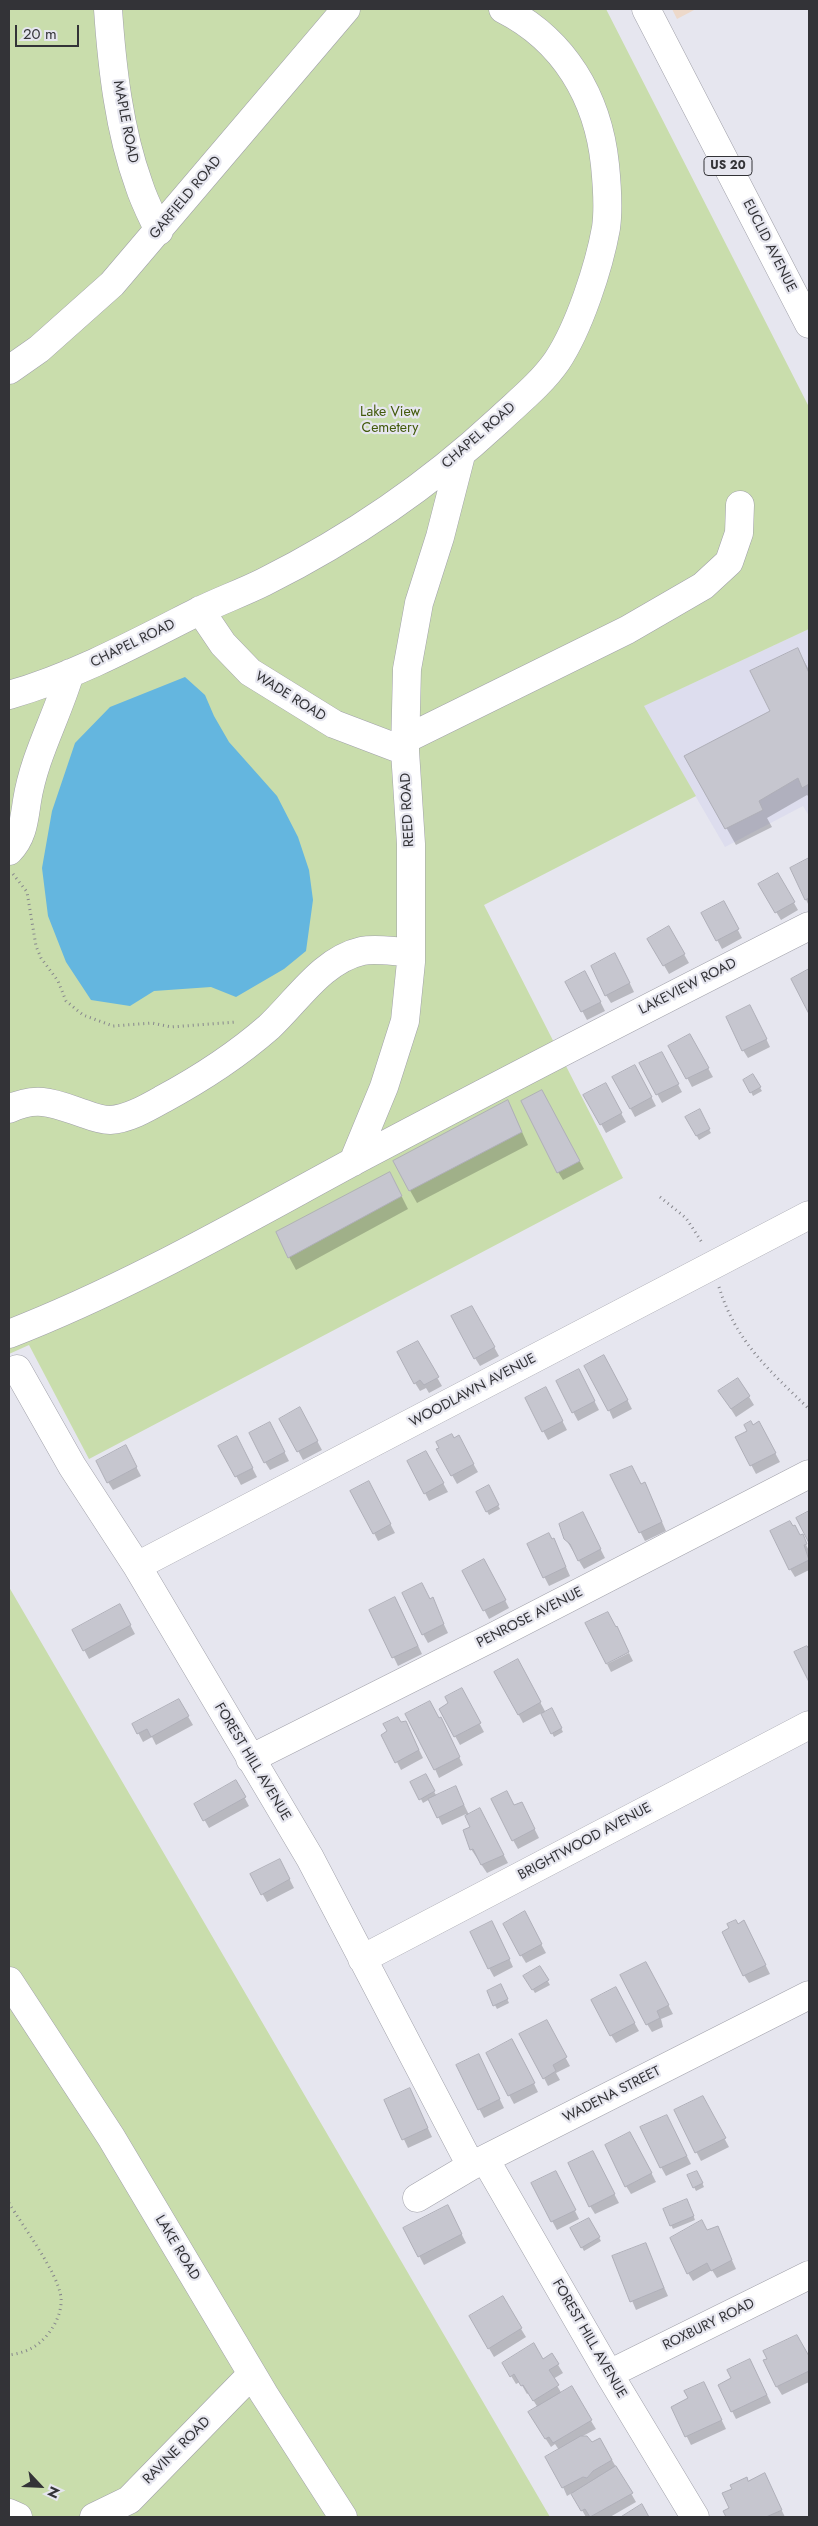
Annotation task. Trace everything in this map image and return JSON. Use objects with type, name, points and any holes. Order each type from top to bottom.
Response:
[{"type":"street","name":"MAPLE ROAD","points":[[108,9],[116,89],[124,129],[139,185],[159,231]]},
{"type":"street","name":"GARFIELD ROAD","points":[[9,370],[39,349],[112,284],[346,9]]},
{"type":"street","name":"CHAPEL ROAD","points":[[9,695],[70,674],[125,650],[200,610],[264,582],[352,533],[461,455],[545,377],[557,361],[568,343],[582,306],[596,267],[606,227],[608,203],[602,138],[586,91],[571,66],[536,29],[503,9]]},
{"type":"street","name":"EUCLID AVENUE","points":[[646,9],[809,324]]},
{"type":"street","name":"REED ROAD","points":[[353,1162],[384,1087],[405,1022],[411,952],[411,844],[405,745],[407,669],[419,603],[440,538],[461,455]]},
{"type":"street","points":[[405,745],[627,630],[703,586],[729,562],[739,533],[740,506]]},
{"type":"street","name":"WADE ROAD","points":[[200,610],[223,644],[250,672],[334,724],[405,745]]},
{"type":"street","points":[[9,850],[15,844],[22,828],[36,757],[61,702],[70,674]]},
{"type":"street","points":[[9,788],[36,757]]},
{"type":"street","name":"LAKEVIEW ROAD","points":[[9,1334],[60,1314],[157,1266],[566,1048],[809,926]]},
{"type":"street","points":[[9,1109],[23,1102],[36,1101],[52,1103],[110,1120],[129,1116],[193,1082],[242,1049],[270,1026],[328,967],[362,951],[411,952]]},
{"type":"street","name":"WOODLAWN AVENUE","points":[[137,1566],[809,1214]]},
{"type":"street","name":"FOREST HILL AVENUE","points":[[17,1369],[72,1466],[137,1566],[310,1858],[362,1959],[478,2162],[696,2517]]},
{"type":"street","name":"PENROSE AVENUE","points":[[250,1759],[494,1637],[809,1474]]},
{"type":"street","name":"BRIGHTWOOD AVENUE","points":[[362,1959],[809,1725]]},
{"type":"street","name":"LAKE ROAD","points":[[9,1981],[111,2137],[252,2374],[343,2517]]},
{"type":"street","name":"WADENA STREET","points":[[417,2198],[478,2162],[809,1995]]},
{"type":"street","name":"ROXBURY ROAD","points":[[608,2374],[809,2275]]},
{"type":"street","name":"RAVINE ROAD","points":[[94,2517],[129,2500],[252,2374]]},
{"type":"street","points":[[9,2513],[18,2517]]},
{"type":"path","points":[[9,871],[17,877],[27,892],[36,946],[41,958],[58,982],[66,1001],[83,1015],[113,1026],[152,1023],[171,1027],[241,1022]]},
{"type":"path","points":[[660,1197],[686,1218],[699,1237],[712,1266],[725,1305],[744,1341],[767,1370],[809,1409]]},
{"type":"path","points":[[9,2203],[56,2282],[61,2298],[59,2313],[54,2327],[42,2341],[28,2351],[9,2355]]},
{"type":"shaded area","points":[[672,9],[696,9],[677,19]]},
{"type":"shaded area","points":[[809,629],[809,816],[803,806],[725,847],[643,706]]},
{"type":"green space","name":"Lake View Cemetery","points":[[9,9],[606,9],[809,407],[809,629],[644,706],[696,796],[484,905],[623,1178],[89,1459],[29,1345],[9,1354]]},
{"type":"green space","points":[[9,1587],[550,2517],[9,2517]]},
{"type":"water","points":[[185,677],[205,695],[214,716],[229,742],[277,796],[298,837],[309,870],[313,900],[306,951],[284,969],[236,997],[211,987],[154,991],[130,1006],[91,1000],[66,962],[48,916],[42,868],[52,811],[75,743],[110,707]]},
{"type":"building","points":[[798,648],[809,673],[809,784],[802,788],[798,778],[759,801],[763,810],[725,829],[684,756],[770,711],[750,671]]},
{"type":"building","points":[[809,858],[809,898],[805,900],[790,868]]},
{"type":"building","points":[[778,873],[795,902],[775,913],[758,884]]},
{"type":"building","points":[[724,901],[739,929],[716,941],[701,913]]},
{"type":"building","points":[[669,926],[685,954],[663,966],[647,939]]},
{"type":"building","points":[[615,953],[630,983],[605,996],[591,966]]},
{"type":"building","points":[[809,969],[809,1014],[791,979]]},
{"type":"building","points":[[585,971],[601,1002],[581,1012],[565,982]]},
{"type":"building","points":[[750,1005],[767,1039],[742,1051],[726,1017]]},
{"type":"building","points":[[690,1034],[709,1068],[686,1079],[668,1046]]},
{"type":"building","points":[[662,1052],[679,1084],[656,1095],[639,1063]]},
{"type":"building","points":[[635,1065],[652,1097],[630,1109],[612,1077]]},
{"type":"building","points":[[753,1074],[761,1087],[750,1093],[743,1080]]},
{"type":"building","points":[[606,1083],[622,1113],[600,1125],[583,1095]]},
{"type":"building","points":[[542,1090],[580,1161],[557,1173],[521,1101]]},
{"type":"building","points":[[508,1100],[522,1132],[409,1191],[393,1161]]},
{"type":"building","points":[[700,1109],[710,1129],[696,1136],[685,1117]]},
{"type":"building","points":[[390,1172],[402,1196],[288,1258],[276,1232]]},
{"type":"building","points":[[472,1306],[495,1347],[474,1359],[451,1316]]},
{"type":"building","points":[[418,1341],[439,1377],[424,1385],[420,1380],[414,1384],[397,1352]]},
{"type":"building","points":[[604,1355],[628,1400],[608,1411],[584,1366]]},
{"type":"building","points":[[579,1369],[595,1401],[572,1413],[556,1381]]},
{"type":"building","points":[[738,1378],[750,1396],[731,1409],[718,1391]]},
{"type":"building","points":[[546,1387],[563,1421],[542,1432],[525,1398]]},
{"type":"building","points":[[300,1407],[318,1441],[297,1452],[279,1419]]},
{"type":"building","points":[[751,1421],[753,1425],[759,1421],[776,1453],[750,1466],[735,1437],[747,1431],[744,1425]]},
{"type":"building","points":[[270,1422],[285,1452],[264,1463],[249,1433]]},
{"type":"building","points":[[452,1434],[454,1438],[459,1435],[474,1464],[451,1476],[436,1449],[439,1448],[436,1442]]},
{"type":"building","points":[[237,1436],[253,1468],[235,1477],[218,1446]]},
{"type":"building","points":[[126,1445],[137,1467],[107,1483],[96,1461]]},
{"type":"building","points":[[426,1451],[444,1483],[424,1494],[407,1461]]},
{"type":"building","points":[[632,1466],[641,1484],[645,1482],[662,1522],[639,1533],[610,1475]]},
{"type":"building","points":[[369,1481],[391,1524],[373,1534],[350,1491]]},
{"type":"building","points":[[489,1485],[499,1505],[486,1512],[476,1492]]},
{"type":"building","points":[[809,1511],[809,1543],[796,1518]]},
{"type":"building","points":[[583,1512],[601,1549],[578,1561],[570,1544],[564,1539],[559,1524]]},
{"type":"building","points":[[790,1521],[793,1526],[795,1525],[800,1535],[803,1534],[807,1544],[804,1545],[809,1560],[789,1570],[770,1531]]},
{"type":"building","points":[[549,1533],[552,1539],[554,1538],[566,1567],[543,1578],[527,1544]]},
{"type":"building","points":[[484,1559],[506,1600],[483,1611],[462,1571]]},
{"type":"building","points":[[422,1583],[430,1599],[433,1597],[444,1624],[422,1635],[402,1593]]},
{"type":"building","points":[[395,1597],[418,1646],[392,1658],[369,1610]]},
{"type":"building","points":[[120,1604],[131,1625],[83,1651],[72,1630]]},
{"type":"building","points":[[608,1612],[629,1652],[606,1664],[585,1623]]},
{"type":"building","points":[[807,1646],[809,1649],[809,1682],[794,1652]]},
{"type":"building","points":[[518,1659],[541,1702],[518,1715],[494,1672]]},
{"type":"building","points":[[462,1688],[481,1723],[454,1737],[439,1709],[448,1703],[445,1697]]},
{"type":"building","points":[[179,1699],[189,1716],[151,1737],[147,1729],[137,1734],[132,1724]]},
{"type":"building","points":[[430,1701],[439,1718],[441,1717],[460,1757],[434,1770],[405,1714]]},
{"type":"building","points":[[552,1708],[562,1728],[551,1734],[541,1714]]},
{"type":"building","points":[[398,1717],[401,1722],[406,1721],[419,1750],[395,1763],[381,1735],[387,1731],[383,1724]]},
{"type":"building","points":[[426,1774],[435,1791],[419,1800],[410,1782]]},
{"type":"building","points":[[236,1780],[246,1797],[203,1821],[194,1804]]},
{"type":"building","points":[[456,1786],[464,1805],[437,1818],[428,1799]]},
{"type":"building","points":[[507,1791],[514,1805],[522,1802],[535,1829],[512,1841],[491,1799]]},
{"type":"building","points":[[480,1808],[504,1855],[481,1865],[473,1849],[470,1850],[463,1830],[470,1827],[465,1816]]},
{"type":"building","points":[[280,1859],[290,1879],[261,1895],[250,1874]]},
{"type":"building","points":[[525,1911],[542,1944],[520,1956],[503,1924]]},
{"type":"building","points":[[736,1920],[738,1924],[744,1920],[766,1965],[743,1976],[722,1932],[729,1928],[727,1924]]},
{"type":"building","points":[[492,1921],[510,1959],[488,1969],[470,1932]]},
{"type":"building","points":[[646,1962],[669,2005],[657,2011],[660,2018],[646,2025],[620,1975]]},
{"type":"building","points":[[540,1966],[549,1980],[532,1990],[523,1976]]},
{"type":"building","points":[[501,1984],[508,1999],[493,2006],[487,1991]]},
{"type":"building","points":[[616,1987],[635,2023],[610,2036],[591,2000]]},
{"type":"building","points":[[547,2020],[567,2057],[553,2065],[556,2071],[543,2079],[519,2034]]},
{"type":"building","points":[[512,2039],[535,2083],[508,2096],[486,2053]]},
{"type":"building","points":[[479,2054],[500,2099],[478,2110],[456,2065]]},
{"type":"building","points":[[410,2088],[428,2128],[402,2140],[384,2100]]},
{"type":"building","points":[[703,2096],[726,2138],[695,2153],[674,2110]]},
{"type":"building","points":[[667,2115],[687,2156],[660,2168],[640,2127]]},
{"type":"building","points":[[630,2132],[652,2173],[625,2187],[605,2145]]},
{"type":"building","points":[[593,2151],[615,2194],[589,2207],[568,2163]]},
{"type":"building","points":[[556,2171],[576,2210],[551,2222],[531,2183]]},
{"type":"building","points":[[697,2171],[703,2183],[693,2188],[687,2175]]},
{"type":"building","points":[[687,2199],[694,2216],[670,2226],[663,2209]]},
{"type":"building","points":[[448,2205],[462,2234],[418,2257],[403,2228]]},
{"type":"building","points":[[589,2218],[600,2237],[581,2248],[570,2228]]},
{"type":"building","points":[[702,2220],[707,2230],[718,2226],[732,2260],[711,2271],[707,2263],[687,2274],[670,2238]]},
{"type":"building","points":[[646,2243],[664,2288],[630,2302],[612,2256]]},
{"type":"building","points":[[503,2296],[522,2328],[488,2349],[469,2316]]},
{"type":"building","points":[[797,2335],[809,2356],[809,2371],[776,2387],[763,2360],[767,2359],[763,2351]]},
{"type":"building","points":[[534,2343],[543,2359],[552,2353],[559,2364],[549,2370],[559,2385],[533,2401],[514,2374],[510,2377],[502,2363]]},
{"type":"building","points":[[750,2359],[767,2395],[731,2412],[718,2385],[731,2378],[727,2370]]},
{"type":"building","points":[[704,2382],[722,2420],[685,2437],[671,2407],[688,2398],[684,2391]]},
{"type":"building","points":[[572,2386],[592,2420],[553,2443],[549,2437],[545,2439],[528,2412]]},
{"type":"building","points":[[581,2436],[587,2436],[592,2442],[600,2438],[612,2460],[593,2471],[587,2478],[583,2477],[562,2488],[545,2457]]},
{"type":"building","points":[[616,2466],[633,2493],[590,2517],[585,2509],[581,2511],[571,2494]]},
{"type":"building","points":[[765,2473],[782,2510],[766,2517],[726,2517],[723,2511],[729,2508],[722,2493],[732,2489],[730,2485],[747,2477],[748,2481]]},
{"type":"building","points":[[642,2504],[649,2517],[621,2517]]}]
